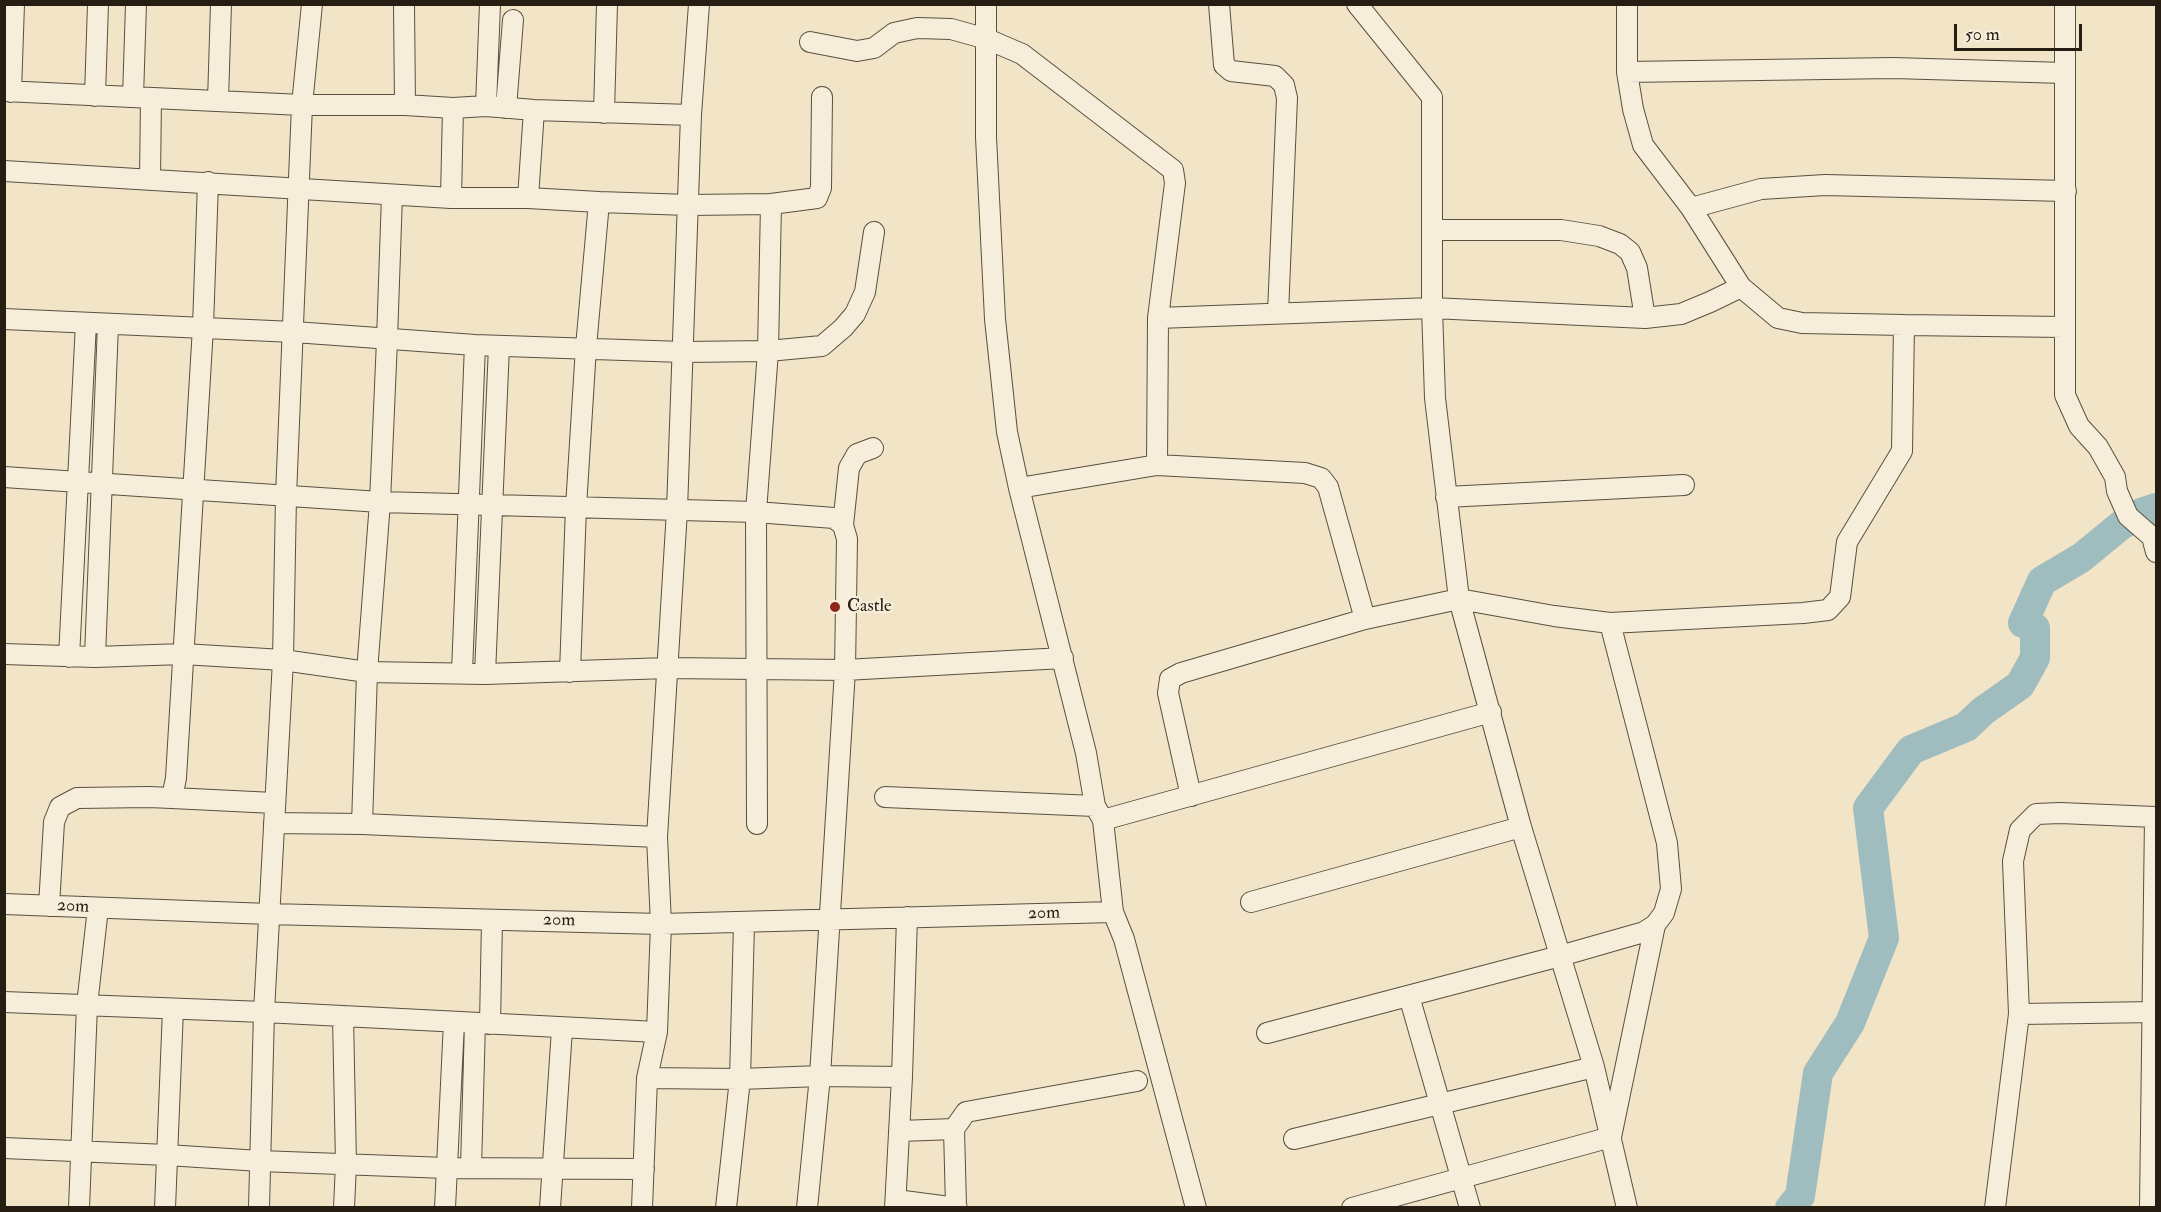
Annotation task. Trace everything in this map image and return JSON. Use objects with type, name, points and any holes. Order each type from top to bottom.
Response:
[{"type":"street","points":[[14,4],[8,92],[302,105],[405,105],[453,108],[486,106],[534,110],[691,115]]},
{"type":"street","points":[[95,96],[98,4]]},
{"type":"street","points":[[136,4],[150,179]]},
{"type":"street","points":[[218,101],[221,4]]},
{"type":"street","points":[[259,1208],[264,1012],[284,660],[286,496],[302,105],[312,4]]},
{"type":"street","points":[[404,4],[405,105]]},
{"type":"street","points":[[486,106],[490,4]]},
{"type":"street","points":[[604,112],[607,4]]},
{"type":"street","points":[[642,1208],[647,1078],[657,1032],[661,924],[657,837],[677,510],[691,115],[699,4]]},
{"type":"street","points":[[986,4],[986,137],[995,319],[1008,432],[1019,488],[1086,753],[1099,813],[1113,912],[1124,939],[1196,1208]]},
{"type":"street","points":[[1219,4],[1224,65],[1232,71],[1275,76],[1284,85],[1287,98],[1278,313]]},
{"type":"street","points":[[1357,4],[1432,97],[1432,308],[1435,398],[1459,599],[1521,827],[1594,1067],[1627,1208]]},
{"type":"street","points":[[1627,4],[1627,72],[1633,109],[1643,145],[1691,208],[1740,287],[1778,318],[1802,323],[2065,327]]},
{"type":"street","points":[[2065,4],[2065,395],[2079,426],[2098,447],[2115,477],[2117,490],[2128,516],[2154,544]]},
{"type":"street","points":[[506,108],[513,20]]},
{"type":"street","points":[[810,42],[857,51],[874,48],[894,33],[917,28],[951,29],[987,39],[1022,54],[1173,170],[1175,183],[1158,318],[1157,465]]},
{"type":"street","points":[[1627,72],[1893,68],[2065,73]]},
{"type":"street","points":[[4,171],[451,198],[528,198],[689,205],[771,204],[817,198],[821,188],[822,97]]},
{"type":"street","points":[[451,198],[453,108]]},
{"type":"street","points":[[528,198],[534,110]]},
{"type":"street","points":[[172,798],[176,778],[203,327],[208,182]]},
{"type":"street","points":[[1691,208],[1761,189],[1825,186],[2066,191]]},
{"type":"street","points":[[362,824],[367,672],[380,502],[392,195]]},
{"type":"street","points":[[570,672],[576,507],[586,348],[599,202]]},
{"type":"street","points":[[757,824],[756,512],[768,351],[771,204]]},
{"type":"street","points":[[1432,230],[1561,230],[1599,236],[1620,244],[1630,252],[1636,268],[1645,318]]},
{"type":"street","points":[[4,319],[294,332],[475,345],[683,352],[768,351],[822,346],[855,314],[865,292],[874,232]]},
{"type":"street","points":[[1158,318],[1432,308],[1645,318],[1681,314],[1740,287]]},
{"type":"street","points":[[69,657],[86,323]]},
{"type":"street","points":[[95,657],[108,324]]},
{"type":"street","points":[[1191,796],[1168,693],[1170,679],[1181,673],[1365,619],[1459,599],[1554,616],[1610,623],[1828,610],[1840,597],[1847,542],[1902,451],[1904,325]]},
{"type":"street","points":[[462,672],[475,345]]},
{"type":"street","points":[[485,674],[499,345]]},
{"type":"street","points":[[807,1208],[820,1076],[845,670],[847,539],[843,525],[849,468],[857,453],[873,448]]},
{"type":"street","points":[[1019,488],[1157,465],[1305,473],[1321,478],[1328,488],[1365,619]]},
{"type":"street","points":[[4,477],[380,502],[756,512],[834,518],[843,525]]},
{"type":"street","points":[[1446,497],[1684,485]]},
{"type":"street","points":[[1268,1033],[1560,957],[1644,932],[1655,925],[1664,913],[1671,890],[1667,843],[1610,623]]},
{"type":"street","points":[[4,654],[95,657],[183,654],[284,660],[367,672],[485,674],[668,668],[845,670],[1063,658]]},
{"type":"street","points":[[885,797],[1099,813],[1191,796],[1491,712]]},
{"type":"street","points":[[49,906],[54,822],[60,807],[77,798],[172,798],[362,824],[657,837]]},
{"type":"street","points":[[1995,1208],[2019,1014],[2013,861],[2020,830],[2036,814],[2060,813],[2155,817],[2155,1012],[2150,1208]]},
{"type":"street","points":[[1251,902],[1521,827]]},
{"type":"street","name":"20m","points":[[4,904],[269,914],[661,924],[1113,912]]},
{"type":"street","points":[[79,1208],[87,1005],[98,908]]},
{"type":"street","points":[[907,917],[896,1204],[957,1207],[954,1129],[966,1112],[1137,1081]]},
{"type":"street","points":[[471,1168],[492,920]]},
{"type":"street","points":[[726,1208],[740,1079],[744,922]]},
{"type":"street","points":[[1611,1137],[1655,925]]},
{"type":"street","points":[[1409,996],[1470,1208]]},
{"type":"street","points":[[4,1002],[264,1012],[562,1029],[657,1032]]},
{"type":"street","points":[[165,1208],[173,1009]]},
{"type":"street","points":[[2019,1014],[2155,1012]]},
{"type":"street","points":[[343,1016],[346,1164],[344,1208]]},
{"type":"street","points":[[445,1208],[454,1022]]},
{"type":"street","points":[[550,1208],[562,1029]]},
{"type":"street","points":[[1294,1139],[1594,1067]]},
{"type":"street","points":[[647,1078],[902,1077]]},
{"type":"street","points":[[900,1131],[954,1129]]},
{"type":"street","points":[[1352,1208],[1611,1137]]},
{"type":"street","points":[[4,1148],[446,1168],[644,1169]]},
{"type":"waterway","points":[[1790,1208],[1800,1196],[1818,1073],[1850,1023],[1884,938],[1868,808],[1911,750],[1966,727],[1983,711],[2020,685],[2035,658],[2035,628],[2023,623],[2042,581],[2081,558],[2120,526],[2141,513],[2156,508]]},
{"type":"place","name":"Castle","points":[[835,607]]}]
